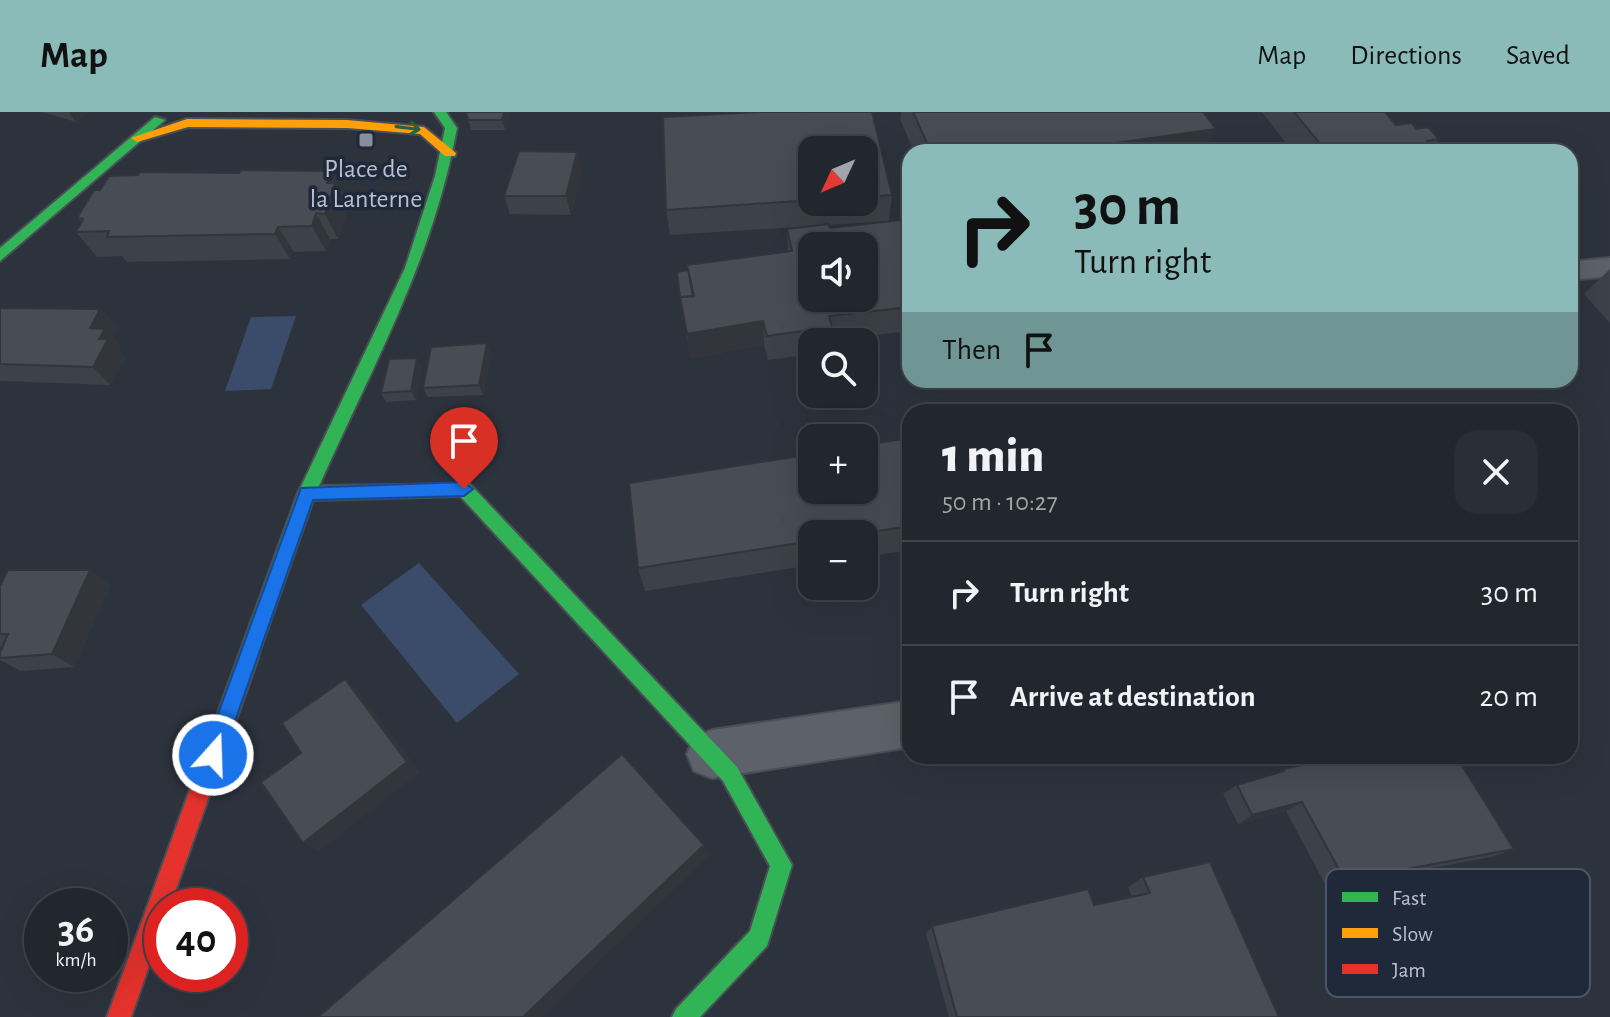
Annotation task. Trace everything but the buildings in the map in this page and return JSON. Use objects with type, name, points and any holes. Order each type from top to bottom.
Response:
[{"type":"street","points":[[0,256],[137,138],[172,112]]},
{"type":"street","points":[[119,1017],[307,493],[411,268],[450,153],[451,128],[440,112]]},
{"type":"street","points":[[137,138],[187,123],[377,126],[424,131],[450,153]]},
{"type":"street","points":[[307,493],[464,489],[730,774],[781,865],[759,938],[684,1017]]},
{"type":"street","points":[[712,754],[902,725]]},
{"type":"lane","points":[[1578,270],[1610,267]]},
{"type":"water","points":[[296,316],[271,389],[225,391],[251,317]]},
{"type":"water","points":[[419,563],[519,674],[457,723],[361,605]]},
{"type":"traffic: fast","points":[[248,658],[308,491],[392,314],[429,223],[451,128],[440,112]]},
{"type":"traffic: fast","points":[[0,256],[159,120]]},
{"type":"traffic: fast","points":[[307,493],[464,489],[730,774],[781,865],[759,938],[684,1017]]},
{"type":"traffic: slow","points":[[137,138],[187,123],[347,124],[424,131],[450,153]]},
{"type":"traffic: jam","points":[[119,1017],[248,658]]},
{"type":"place","name":"Place de la Lanterne","points":[[366,140]]},
{"type":"route","points":[[213,755],[307,493],[464,489]]}]
